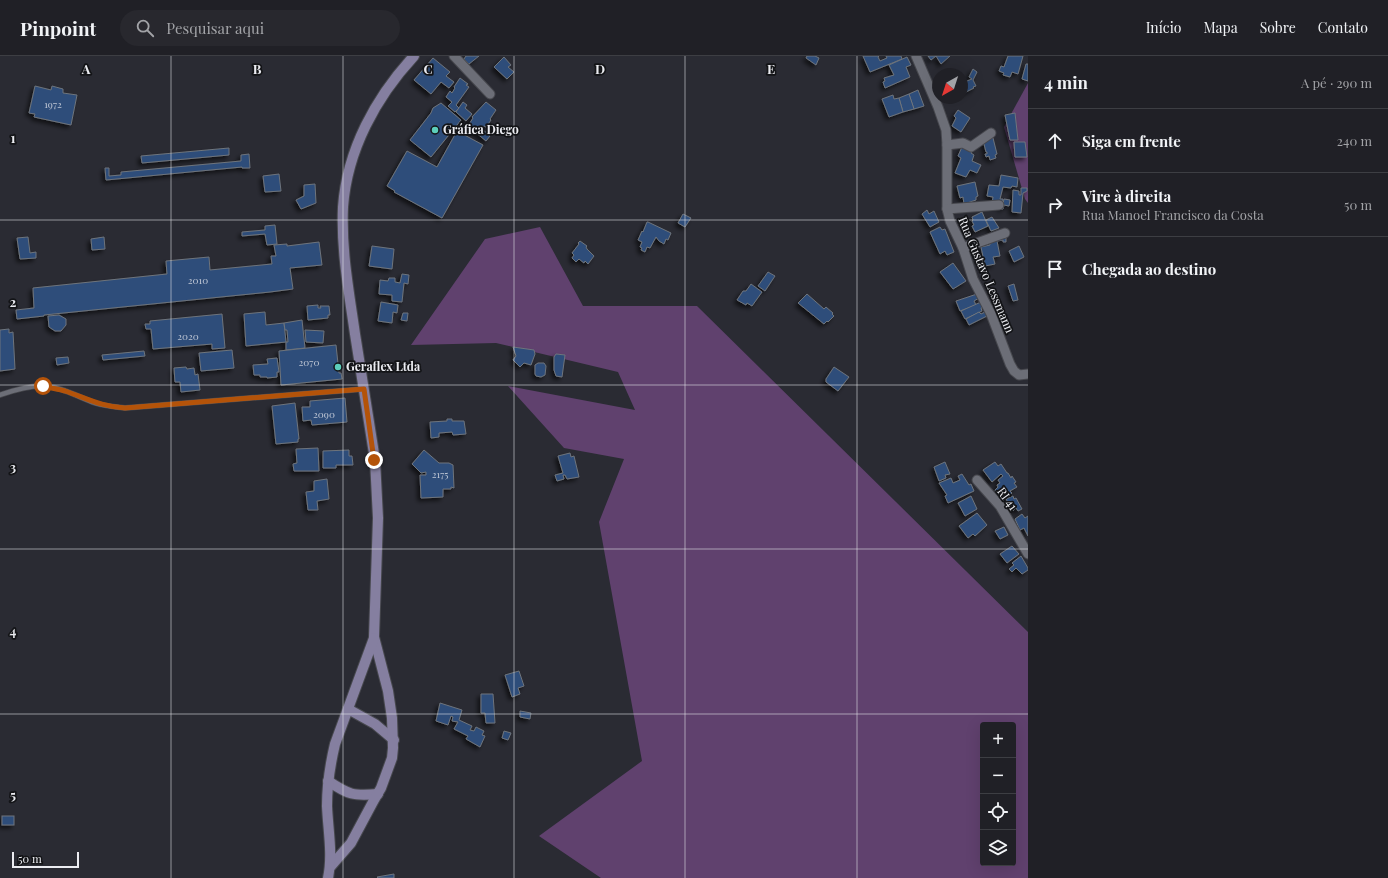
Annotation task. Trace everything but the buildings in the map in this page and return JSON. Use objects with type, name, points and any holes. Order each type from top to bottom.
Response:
[{"type":"main road","points":[[331,866],[351,843],[378,794],[392,758],[394,740],[388,691],[374,638],[377,497],[374,460],[345,265],[343,206],[351,166],[368,121],[379,100],[392,81],[414,56]]},
{"type":"main road","points":[[328,878],[331,866],[327,806],[328,781],[335,744],[374,638]]},
{"type":"main road","points":[[348,709],[375,724],[394,740]]},
{"type":"main road","points":[[328,781],[353,795],[378,794]]},
{"type":"street","points":[[454,56],[490,94]]},
{"type":"street","name":"Rua Gustavo Lessmann","points":[[916,56],[943,119],[946,130],[947,209],[950,221],[963,248],[973,279],[991,314],[1010,364],[1014,371],[1019,375],[1028,374]]},
{"type":"street","points":[[947,145],[963,143],[971,146],[991,133]]},
{"type":"street","points":[[947,209],[999,205]]},
{"type":"street","points":[[963,248],[1005,233]]},
{"type":"street","name":"RI 41","points":[[977,480],[1000,506],[1028,554]]},
{"type":"lane","points":[[0,395],[16,389],[43,386],[64,391],[105,406],[125,408],[364,389]]},
{"type":"shaded area","points":[[1028,83],[1028,203],[1025,199],[1004,127]]},
{"type":"shaded area","points":[[540,227],[583,306],[697,306],[1028,632],[1028,878],[601,878],[539,836],[642,761],[599,522],[624,459],[564,448],[508,386],[635,410],[618,372],[496,343],[411,345],[485,239]]},
{"type":"place","name":"Gráfica Diego","points":[[435,130]]},
{"type":"place","name":"Geraflex Ltda","points":[[338,367]]},
{"type":"route","points":[[43,386],[64,391],[111,407],[125,408],[364,389],[374,460]]}]
